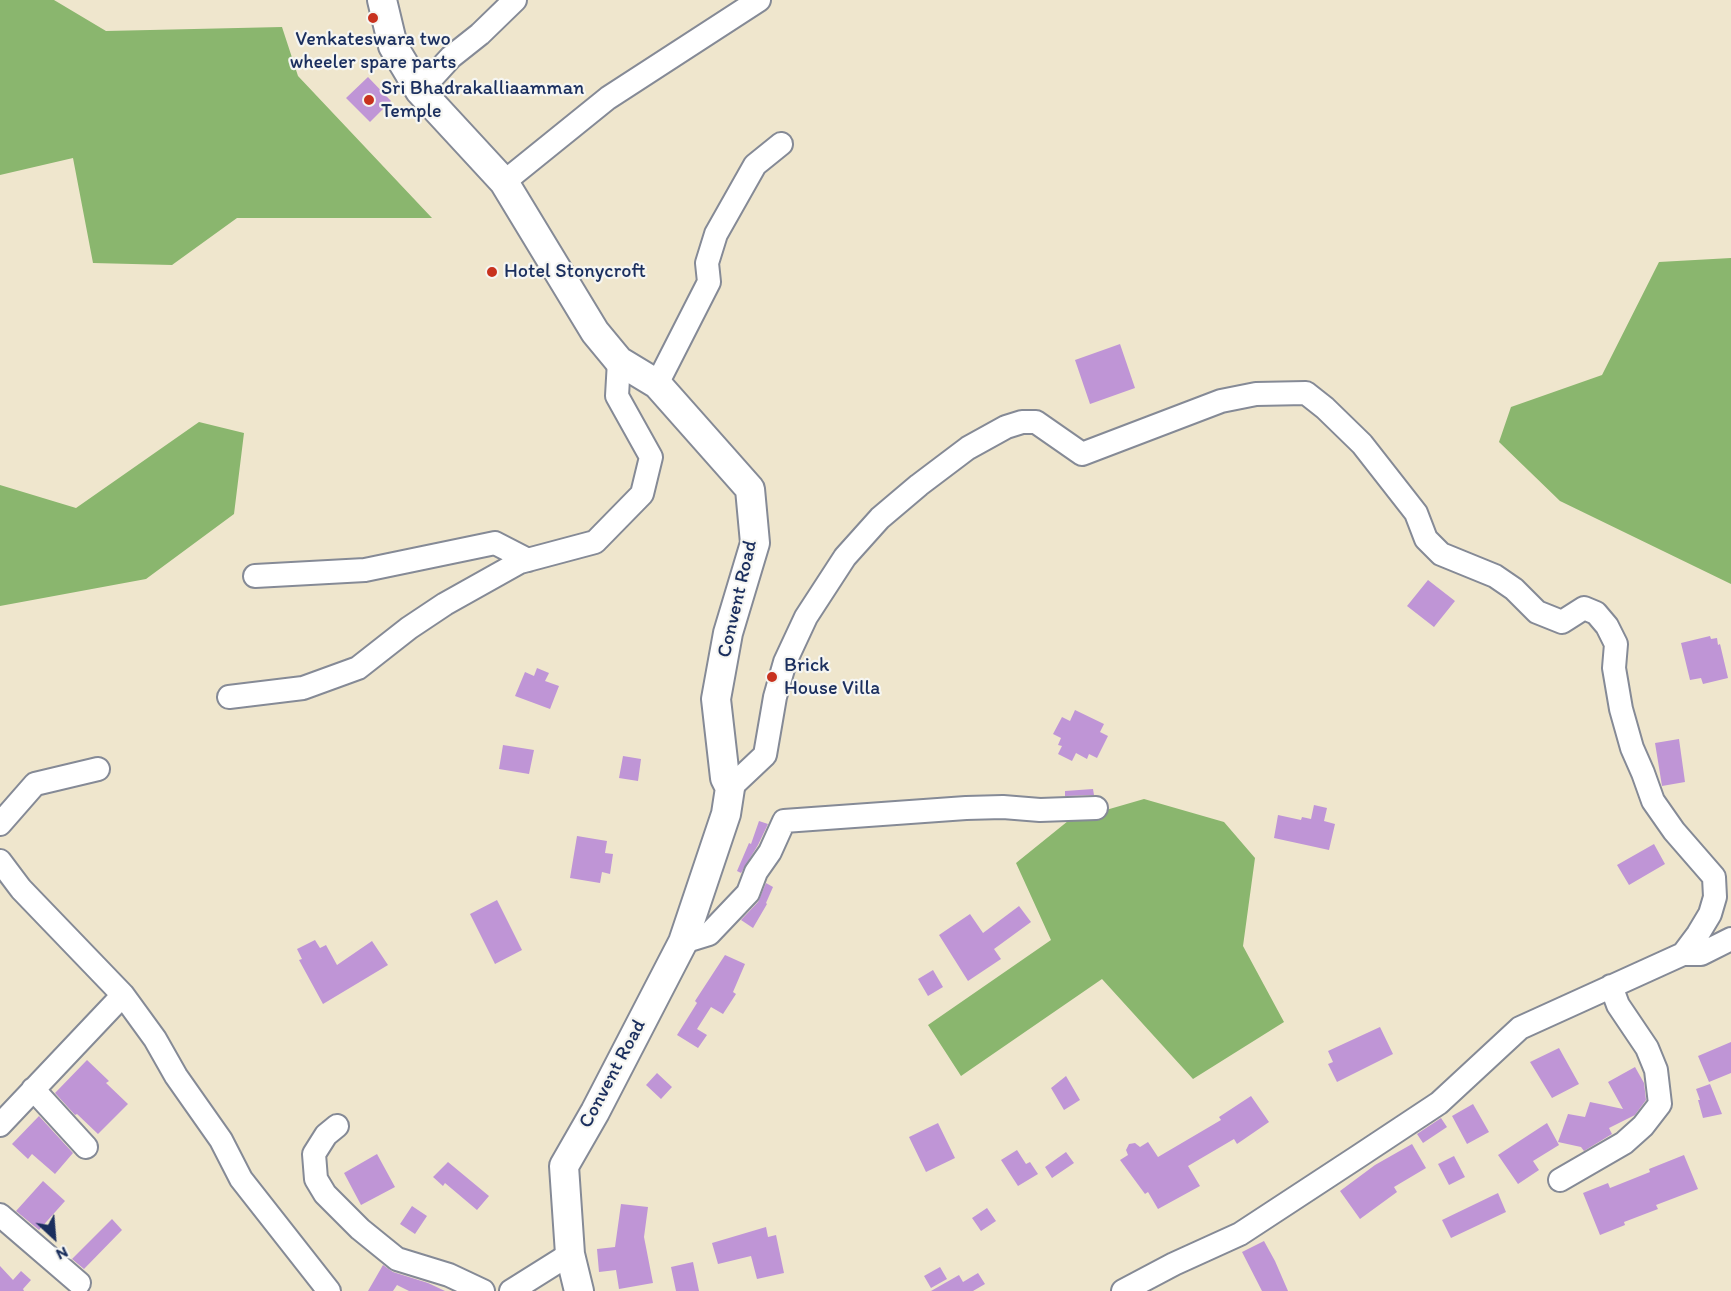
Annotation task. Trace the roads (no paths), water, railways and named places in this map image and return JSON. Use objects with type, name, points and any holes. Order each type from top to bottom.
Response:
[{"type":"main road","name":"Convent Road","points":[[382,0],[393,46],[420,91],[504,182],[595,333],[619,361],[657,384],[750,489],[755,543],[728,633],[716,699],[725,778],[730,788],[726,814],[683,942],[595,1112],[564,1166],[570,1254],[579,1291]]},
{"type":"street","points":[[420,91],[451,57],[480,34],[515,0]]},
{"type":"street","points":[[504,182],[608,98],[759,0]]},
{"type":"street","points":[[657,384],[709,282],[707,263],[716,234],[755,165],[781,144]]},
{"type":"street","points":[[229,697],[303,688],[358,668],[444,604],[519,562],[595,542],[642,494],[651,456],[617,396],[619,361]]},
{"type":"street","points":[[730,788],[765,755],[775,697],[785,662],[807,617],[845,557],[880,518],[919,484],[968,448],[1006,427],[1022,422],[1036,422],[1082,454],[1221,401],[1256,394],[1306,393],[1362,444],[1416,513],[1426,539],[1441,554],[1495,576],[1514,589],[1537,612],[1562,622],[1584,608],[1596,613],[1607,626],[1616,644],[1614,668],[1621,710],[1632,748],[1653,801],[1674,831],[1714,877],[1715,897],[1710,914],[1683,954]]},
{"type":"street","points":[[255,576],[365,570],[495,543],[528,560]]},
{"type":"street","points":[[0,824],[35,784],[98,768]]},
{"type":"street","points":[[683,942],[710,934],[748,892],[756,872],[770,852],[784,821],[966,808],[1003,807],[1040,810],[1096,808]]},
{"type":"street","points":[[0,861],[21,889],[123,995],[155,1039],[176,1076],[221,1140],[241,1179],[329,1291]]},
{"type":"street","points":[[1124,1291],[1174,1264],[1240,1234],[1439,1103],[1520,1028],[1683,954],[1701,954],[1731,939]]},
{"type":"street","points":[[1560,1180],[1624,1143],[1643,1126],[1660,1104],[1656,1070],[1647,1048],[1618,1005],[1611,986]]},
{"type":"street","points":[[0,1125],[123,995]]},
{"type":"street","points":[[33,1089],[86,1147]]},
{"type":"street","points":[[337,1126],[326,1135],[314,1154],[316,1179],[325,1194],[360,1229],[397,1259],[449,1275],[483,1291]]},
{"type":"street","points":[[0,1215],[79,1283]]},
{"type":"street","points":[[511,1291],[570,1254]]},
{"type":"place","name":"Venkateswara two wheeler spare parts","points":[[373,18]]},
{"type":"place","name":"Sri Bhadrakalliaamman Temple","points":[[369,100]]},
{"type":"place","name":"Hotel Stonycroft","points":[[492,272]]},
{"type":"place","name":"Brick House Villa","points":[[772,677]]}]
